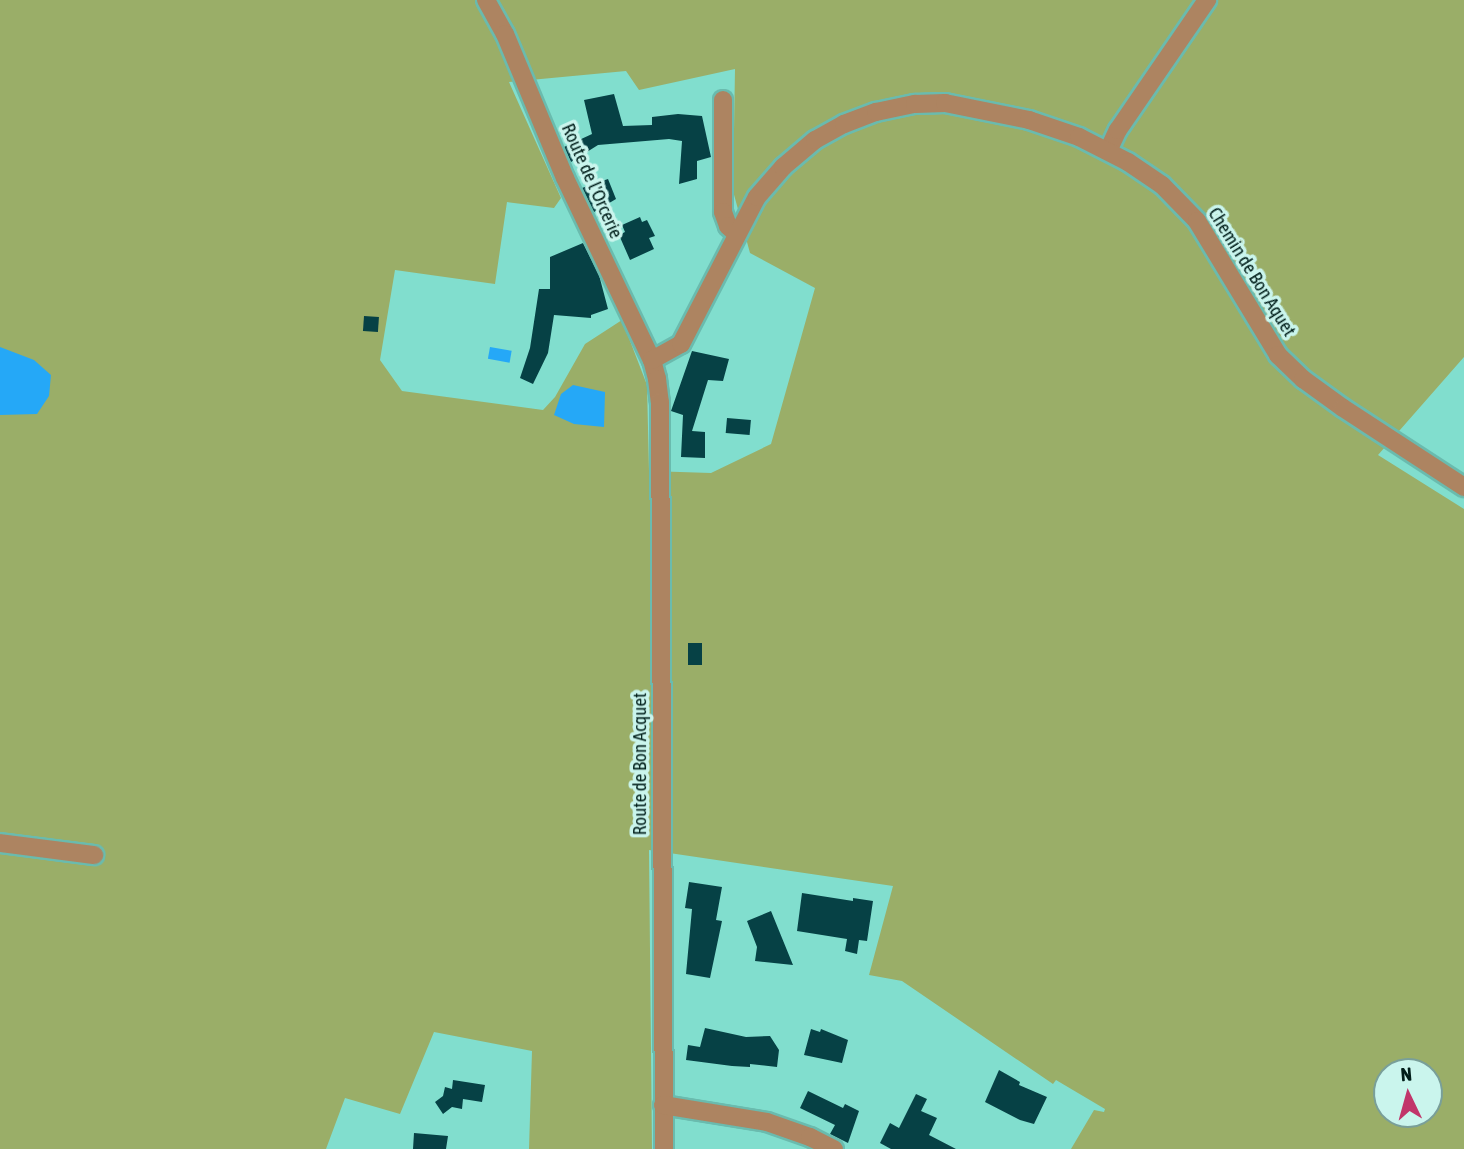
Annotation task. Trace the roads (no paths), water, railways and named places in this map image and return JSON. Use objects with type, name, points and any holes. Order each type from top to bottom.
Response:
[{"type":"street","name":"Route de l'Orcerie","points":[[486,0],[505,34],[565,178],[652,360],[657,379]]},
{"type":"street","points":[[1108,151],[1118,130],[1208,0]]},
{"type":"street","points":[[723,100],[723,212],[728,226],[737,234]]},
{"type":"street","name":"Chemin de Bon Aquet","points":[[652,360],[681,344],[757,197],[783,167],[814,140],[876,112],[915,104],[945,103],[971,107],[1029,120],[1108,151],[1162,185],[1182,204],[1216,252],[1278,355],[1343,408],[1464,486]]},
{"type":"street","name":"Route de Bon Acquet","points":[[657,379],[660,429],[664,1149]]},
{"type":"street","points":[[0,843],[94,855]]},
{"type":"street","points":[[663,1105],[767,1122],[810,1137],[834,1149]]},
{"type":"water","points":[[0,347],[34,360],[51,375],[49,396],[37,414],[0,415]]},
{"type":"water","points":[[490,347],[512,351],[510,363],[488,359]]},
{"type":"water","points":[[573,385],[605,392],[604,427],[574,424],[554,415],[561,394]]}]
